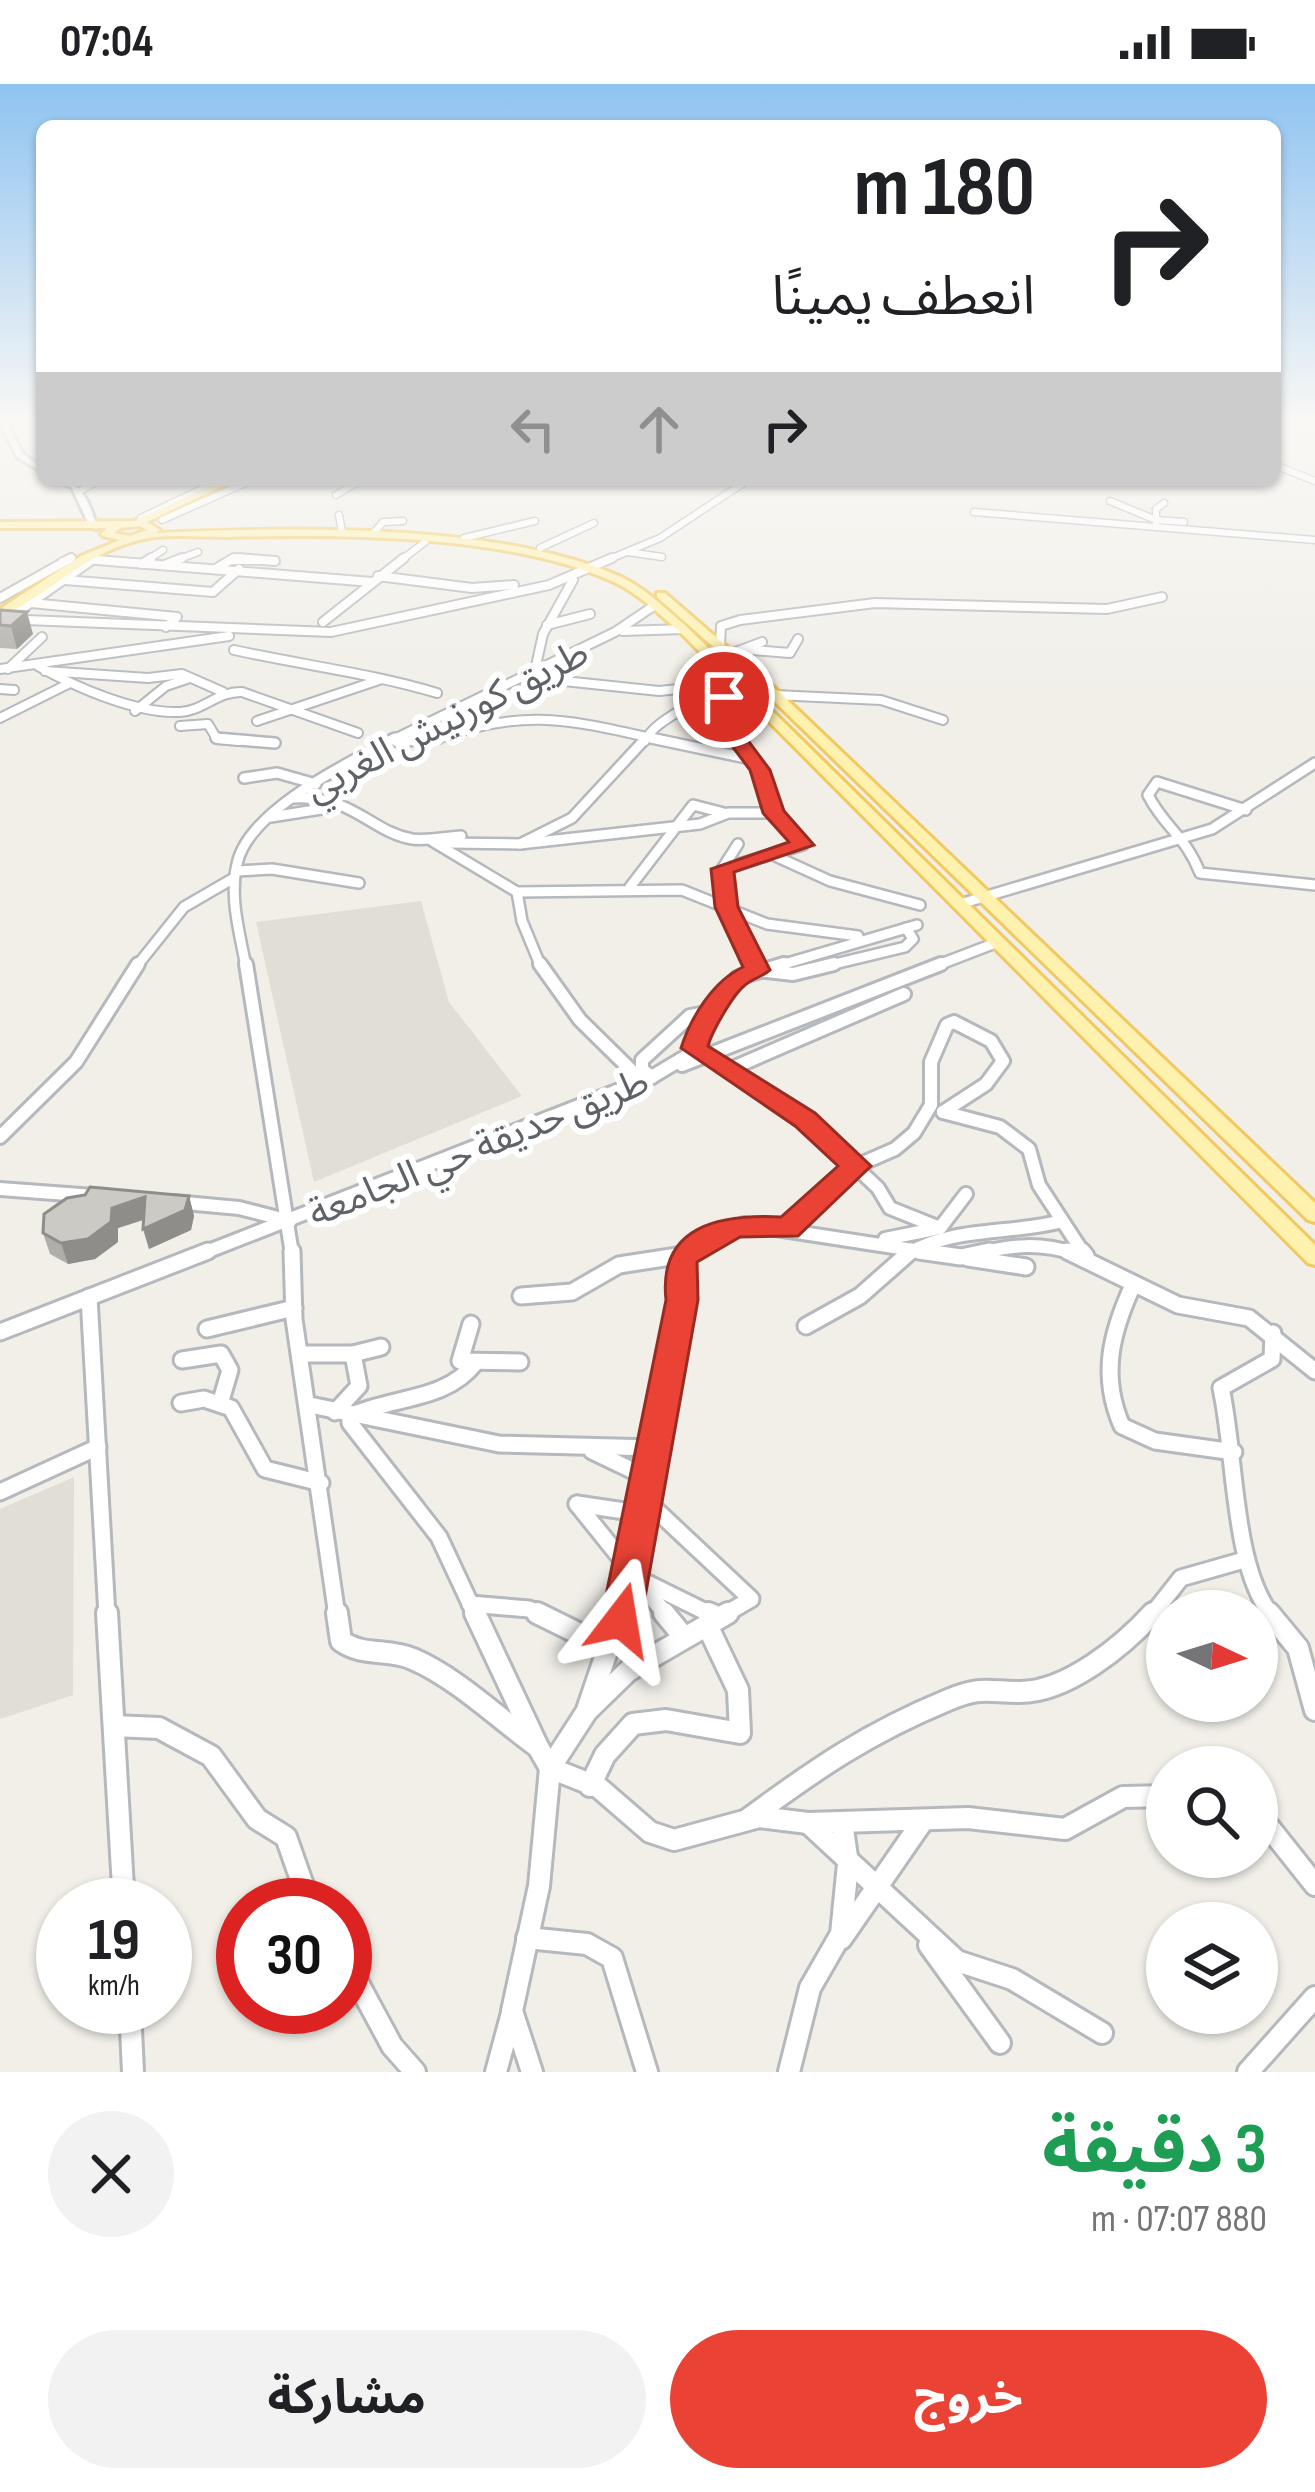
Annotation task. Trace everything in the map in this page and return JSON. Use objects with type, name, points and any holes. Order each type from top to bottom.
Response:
[{"type":"main road","points":[[1,613],[83,559],[170,511]]},
{"type":"main road","points":[[157,525],[184,511]]},
{"type":"main road","points":[[83,559],[117,525]]},
{"type":"main road","points":[[0,528],[117,525],[135,530],[425,542],[531,553],[642,581],[775,694],[1315,1215]]},
{"type":"main road","points":[[0,528],[107,536],[157,525],[464,538],[540,548],[655,604],[1315,1258]]},
{"type":"street","points":[[87,511],[94,527]]},
{"type":"street","points":[[157,525],[187,511]]},
{"type":"street","points":[[1,613],[165,628],[331,632],[584,570],[660,538],[701,511]]},
{"type":"street","points":[[1130,511],[1198,536],[1315,540]]},
{"type":"street","points":[[1156,511],[1156,524]]},
{"type":"street","points":[[974,512],[1184,522]]},
{"type":"street","points":[[339,515],[342,532]]},
{"type":"street","points":[[503,520],[519,525]]},
{"type":"street","points":[[375,531],[388,521],[404,521]]},
{"type":"street","points":[[540,548],[595,523]]},
{"type":"street","points":[[464,538],[537,524]]},
{"type":"street","points":[[375,531],[393,528]]},
{"type":"street","points":[[555,528],[576,530]]},
{"type":"street","points":[[322,622],[425,542]]},
{"type":"street","points":[[142,565],[163,550]]},
{"type":"street","points":[[165,565],[189,551],[198,552]]},
{"type":"street","points":[[627,552],[662,557]]},
{"type":"street","points":[[217,568],[234,558],[278,559],[261,572]]},
{"type":"street","points":[[1,613],[31,603],[65,580],[83,559],[488,588],[584,570]]},
{"type":"street","points":[[65,580],[213,592],[238,569]]},
{"type":"street","points":[[536,670],[547,625],[584,570]]},
{"type":"street","points":[[798,639],[790,653],[725,650],[721,626],[874,603],[1107,609],[1162,597]]},
{"type":"street","points":[[31,603],[177,617],[165,628]]},
{"type":"street","name":"طريق كورنيش الغربي","points":[[235,874],[243,845],[268,817],[294,798],[393,742],[615,632],[655,604]]},
{"type":"street","points":[[547,625],[590,614]]},
{"type":"street","name":"طريق كورنيش الغربي","points":[[615,632],[682,629]]},
{"type":"street","points":[[41,668],[160,643],[198,644],[237,632]]},
{"type":"street","points":[[4,669],[41,637]]},
{"type":"street","points":[[752,650],[762,642]]},
{"type":"street","points":[[234,650],[437,693]]},
{"type":"street","points":[[41,668],[68,683],[139,706],[188,711],[223,692],[244,692],[358,733]]},
{"type":"street","points":[[4,669],[194,676],[223,692]]},
{"type":"street","points":[[139,706],[172,683],[194,676]]},
{"type":"street","points":[[159,677],[172,683]]},
{"type":"street","points":[[521,691],[569,677],[634,689],[737,683]]},
{"type":"street","points":[[257,721],[383,679]]},
{"type":"street","points":[[244,692],[258,682]]},
{"type":"street","points":[[0,718],[68,683]]},
{"type":"street","points":[[520,844],[572,818],[645,737],[695,706],[712,688]]},
{"type":"street","points":[[712,688],[737,707],[739,742],[752,759],[774,813],[803,845],[722,869]]},
{"type":"street","points":[[0,689],[14,690]]},
{"type":"street","points":[[775,694],[871,696],[952,724]]},
{"type":"street","points":[[0,705],[16,706]]},
{"type":"street","points":[[168,710],[172,723],[185,730],[208,724],[218,739],[272,742],[275,722],[295,711]]},
{"type":"street","points":[[393,742],[427,742],[482,722],[528,715],[562,717],[752,759]]},
{"type":"street","points":[[636,752],[739,742]]},
{"type":"street","points":[[961,904],[1186,838],[1246,809],[1315,763]]},
{"type":"street","points":[[244,778],[277,773],[316,784]]},
{"type":"street","points":[[1246,809],[1157,782],[1148,794],[1152,806],[1186,838],[1200,873],[1315,885]]},
{"type":"street","points":[[294,798],[317,797],[389,824],[410,839],[471,848],[673,827],[707,822],[724,813]]},
{"type":"street","points":[[630,887],[695,804],[724,813],[774,813]]},
{"type":"street","points":[[268,817],[334,807]]},
{"type":"street","points":[[432,841],[461,836]]},
{"type":"street","points":[[432,841],[517,892],[630,887],[682,890],[767,924],[866,937]]},
{"type":"street","points":[[738,844],[722,869],[727,907],[757,970]]},
{"type":"street","points":[[768,855],[794,860],[804,871],[830,881],[920,905]]},
{"type":"street","points":[[0,1137],[54,1090],[87,1048],[172,912],[207,886],[235,874],[291,868],[313,879],[359,884]]},
{"type":"street","points":[[235,874],[291,1221],[294,1308],[341,1641],[355,1651],[394,1651],[419,1661],[538,1747]]},
{"type":"street","points":[[517,892],[522,928],[566,1006],[646,1080]]},
{"type":"street","name":"طريق حديقة حي الجامعة","points":[[0,1332],[646,1080],[699,1052],[707,1013],[722,1004],[733,981],[757,970],[911,927],[913,941],[904,947],[793,974],[757,970]]},
{"type":"street","points":[[699,1052],[998,942]]},
{"type":"street","points":[[728,1070],[904,994]]},
{"type":"street","points":[[646,1080],[642,1060],[690,1016],[707,1013]]},
{"type":"street","points":[[788,1228],[856,1166],[904,1144],[937,1108],[978,1091],[1001,1067],[999,1050],[974,1029],[946,1025],[931,1062],[937,1108]]},
{"type":"street","points":[[699,1052],[805,1119],[856,1166],[890,1208],[946,1232]]},
{"type":"street","points":[[937,1108],[1000,1127],[1029,1149],[1039,1185],[1087,1257]]},
{"type":"street","points":[[0,1189],[120,1198]]},
{"type":"street","points":[[806,1326],[860,1296],[890,1264],[946,1232],[965,1194]]},
{"type":"street","points":[[167,1202],[239,1208],[291,1221]]},
{"type":"street","points":[[872,1242],[946,1232],[1028,1230],[1061,1221]]},
{"type":"street","points":[[520,1296],[572,1292],[619,1265],[684,1255],[735,1226],[788,1228],[1026,1267]]},
{"type":"street","points":[[961,1257],[1035,1243],[1087,1257],[1132,1285],[1178,1305],[1249,1318],[1315,1371]]},
{"type":"street","points":[[587,1711],[633,1576],[682,1300],[678,1269],[684,1255]]},
{"type":"street","points":[[1132,1285],[1105,1370],[1104,1387],[1122,1426],[1156,1441],[1234,1452]]},
{"type":"street","points":[[89,1297],[122,1878]]},
{"type":"street","points":[[207,1329],[294,1308]]},
{"type":"street","points":[[471,1324],[460,1360],[520,1362]]},
{"type":"street","points":[[1273,1334],[1272,1359],[1221,1388],[1251,1587],[1298,1648],[1315,1709]]},
{"type":"street","points":[[301,1354],[353,1354],[381,1347]]},
{"type":"street","points":[[182,1360],[221,1354],[230,1370],[220,1404]]},
{"type":"street","points":[[342,1414],[358,1386],[353,1354]]},
{"type":"street","points":[[342,1414],[459,1383],[476,1362]]},
{"type":"street","points":[[182,1403],[204,1399],[220,1404],[244,1423],[265,1469],[321,1483]]},
{"type":"street","points":[[310,1405],[499,1444],[655,1448]]},
{"type":"street","points":[[342,1414],[439,1538],[550,1768],[574,1774],[627,1808],[640,1829],[691,1842],[752,1818],[808,1823],[904,1816],[922,1822],[1027,1821],[1065,1829],[1100,1801],[1123,1794],[1146,1795]]},
{"type":"street","points":[[496,2072],[539,1886],[550,1768],[587,1711],[628,1671],[751,1599],[654,1508],[631,1468],[581,1447]]},
{"type":"street","points":[[0,1492],[98,1448]]},
{"type":"street","points":[[645,1514],[577,1504],[683,1636]]},
{"type":"street","points":[[742,1823],[846,1748],[913,1715],[985,1686],[1035,1691],[1061,1684],[1149,1618],[1181,1578],[1244,1560]]},
{"type":"street","points":[[590,1786],[606,1749],[627,1724],[645,1716],[740,1732],[744,1712],[736,1678],[712,1621],[633,1576]]},
{"type":"street","points":[[470,1604],[529,1609],[606,1647]]},
{"type":"street","points":[[114,1726],[159,1728],[211,1756],[257,1820],[286,1837],[300,1878]]},
{"type":"street","points":[[830,1957],[841,1934],[848,1864],[842,1822]]},
{"type":"street","points":[[789,2072],[810,1988],[922,1822]]},
{"type":"street","points":[[808,1823],[874,1890],[957,1961],[1027,1986],[1102,2033]]},
{"type":"street","points":[[1278,1838],[1315,1885]]},
{"type":"street","points":[[913,1925],[1000,2043]]},
{"type":"street","points":[[527,1938],[587,1944],[612,1958],[647,2072]]},
{"type":"street","points":[[1248,2072],[1315,1997]]},
{"type":"street","points":[[372,2009],[392,2046],[415,2072]]},
{"type":"street","points":[[512,2012],[532,2072]]},
{"type":"street","points":[[132,2034],[134,2072]]},
{"type":"shaded area","points":[[421,901],[449,1002],[522,1096],[314,1182],[256,922]]},
{"type":"shaded area","points":[[74,1477],[73,1695],[0,1719],[0,1509]]},
{"type":"building","points":[[0,610],[27,612],[11,626],[0,625]]},
{"type":"building","points":[[90,1187],[189,1196],[185,1210],[143,1229],[145,1197],[112,1208],[111,1222],[88,1239],[61,1243],[43,1233],[44,1214],[67,1198],[85,1195]]},
{"type":"route","points":[[621,1620],[645,1514],[682,1300],[678,1269],[684,1255],[693,1245],[735,1226],[788,1228],[856,1166],[805,1119],[694,1048],[707,1013],[722,1004],[733,981],[757,970],[727,907],[722,869],[803,845],[774,813],[760,770],[739,742],[738,709],[724,697]]}]
